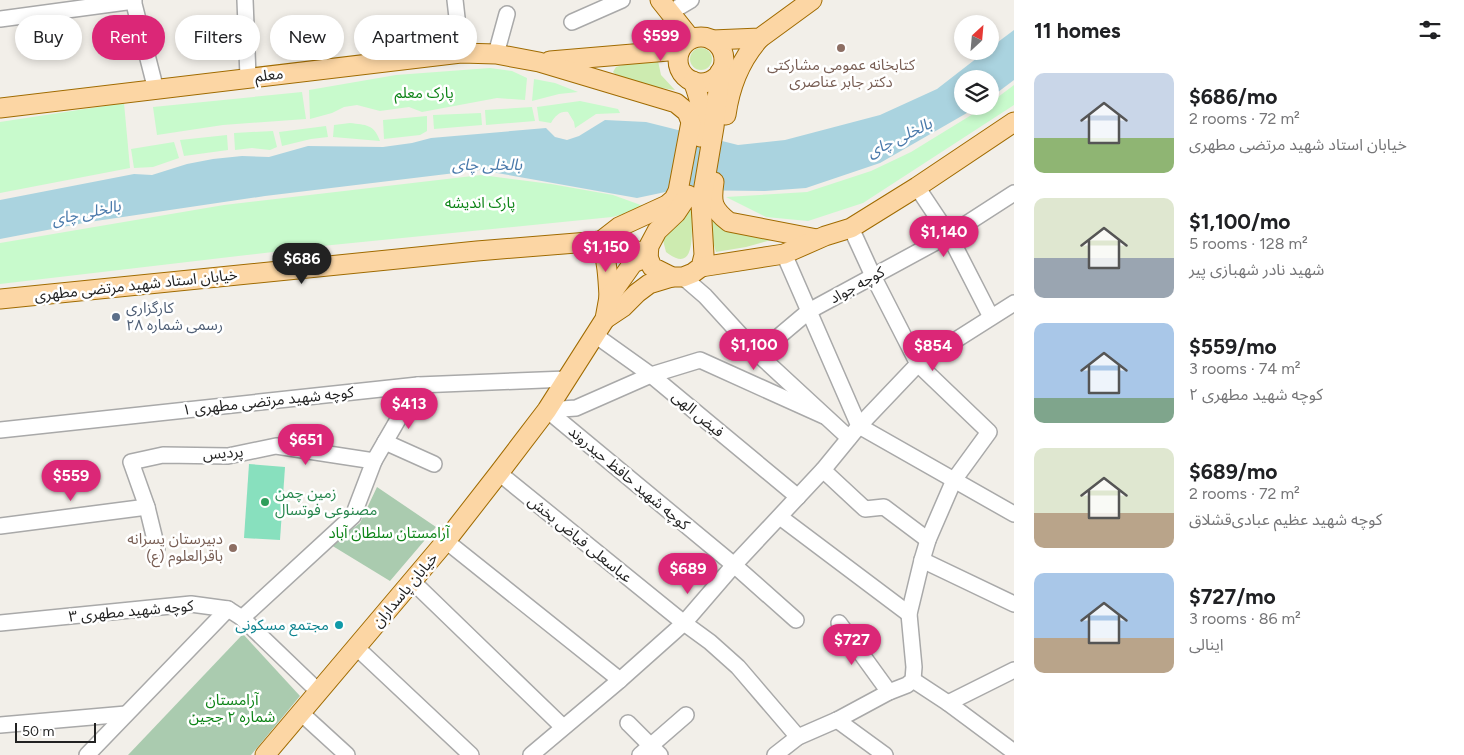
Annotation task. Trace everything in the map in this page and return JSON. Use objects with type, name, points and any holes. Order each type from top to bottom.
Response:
[{"type":"main road","points":[[707,125],[730,94],[736,76],[750,49],[760,38],[812,0]]},
{"type":"main road","points":[[664,6],[685,45]]},
{"type":"main road","points":[[539,62],[685,45],[705,37],[718,44],[723,57],[707,125],[696,192],[701,204],[704,255],[700,267],[693,273],[650,284],[636,293],[623,307],[605,319]]},
{"type":"main road","points":[[712,40],[760,38]]},
{"type":"main road","points":[[685,45],[678,57],[678,65],[687,78],[693,81],[709,81],[720,72]]},
{"type":"main road","name":"معلم","points":[[477,53],[496,54],[539,62]]},
{"type":"main road","name":"معلم","points":[[0,108],[399,60]]},
{"type":"main road","points":[[539,62],[676,103],[707,125]]},
{"type":"main road","points":[[693,81],[701,100],[707,125]]},
{"type":"main road","points":[[700,267],[784,254],[817,239],[851,228],[1013,126]]},
{"type":"main road","points":[[696,192],[713,203],[717,213],[729,222],[817,239]]},
{"type":"main road","points":[[601,240],[619,227],[667,205],[674,199],[696,192]]},
{"type":"main road","points":[[678,277],[652,267],[648,255],[652,238],[657,231],[696,192]]},
{"type":"main road","points":[[601,240],[648,255]]},
{"type":"main road","points":[[601,240],[606,255],[608,275],[605,319]]},
{"type":"main road","name":"خیابان استاد شهید مرتضی مطهری","points":[[0,299],[477,250],[601,240]]},
{"type":"main road","points":[[608,297],[633,263],[648,255]]},
{"type":"main road","name":"خیابان پاسداران","points":[[265,755],[446,541],[547,410],[605,319]]},
{"type":"street","points":[[0,19],[133,0],[156,90]]},
{"type":"street","points":[[245,0],[248,77]]},
{"type":"street","points":[[455,0],[457,15]]},
{"type":"street","points":[[572,22],[622,0]]},
{"type":"street","points":[[664,6],[691,0]]},
{"type":"street","points":[[496,54],[507,14]]},
{"type":"street","points":[[917,187],[949,235],[991,317]]},
{"type":"street","name":"کوچه جواد","points":[[758,354],[809,311],[949,235],[1014,193]]},
{"type":"street","points":[[775,755],[798,736],[837,720],[889,692],[908,685],[914,674],[909,614],[928,540],[954,480],[989,432],[918,364],[851,228]]},
{"type":"street","points":[[784,254],[860,426],[1014,514]]},
{"type":"street","points":[[678,277],[705,296],[758,354],[849,438]]},
{"type":"street","points":[[531,755],[684,623],[734,565],[798,498],[849,438],[918,364],[1014,303]]},
{"type":"street","name":"فیض الهی","points":[[595,335],[651,375],[798,498]]},
{"type":"street","points":[[547,410],[576,408],[651,375],[700,360],[824,416]]},
{"type":"street","name":"کوچه شهید مرتضی مطهری ۱","points":[[0,430],[418,385],[567,379]]},
{"type":"street","points":[[242,618],[353,516],[374,461],[418,385]]},
{"type":"street","name":"کوچه شهید حافظ حیدروند","points":[[547,410],[734,565],[796,620]]},
{"type":"street","points":[[385,442],[434,464]]},
{"type":"street","name":"پردیس","points":[[158,548],[131,462],[163,455],[228,456],[276,446],[374,461]]},
{"type":"street","points":[[823,470],[865,509],[884,507],[928,540]]},
{"type":"street","name":"عباسعلی فیاض بخش","points":[[499,473],[710,642],[738,667],[798,736]]},
{"type":"street","points":[[0,526],[146,507]]},
{"type":"street","points":[[780,517],[909,614]]},
{"type":"street","points":[[446,541],[620,680]]},
{"type":"street","points":[[922,560],[1014,604]]},
{"type":"street","points":[[412,581],[563,727]]},
{"type":"street","name":"کوچه شهید مطهری ۳","points":[[0,623],[191,604],[228,609],[242,618],[319,692]]},
{"type":"street","points":[[87,755],[228,609]]},
{"type":"street","points":[[839,623],[889,692]]},
{"type":"street","points":[[356,647],[470,755]]},
{"type":"street","points":[[948,703],[1014,670]]},
{"type":"street","points":[[914,674],[948,703],[1014,752]]},
{"type":"street","points":[[301,713],[348,755]]},
{"type":"street","points":[[0,725],[126,714]]},
{"type":"street","points":[[628,723],[650,752],[686,715]]},
{"type":"street","points":[[837,720],[884,755]]},
{"type":"green space","points":[[701,48],[709,51],[712,59],[709,67],[701,70],[693,67],[690,59],[693,51]]},
{"type":"green space","points":[[654,56],[658,61],[661,75],[675,90],[633,83],[613,72],[616,67]]},
{"type":"green space","name":"پارک معلم","points":[[490,68],[512,71],[527,78],[525,100],[497,98],[422,112],[409,107],[380,111],[357,105],[344,107],[332,113],[310,119],[309,90],[396,75]]},
{"type":"green space","points":[[534,79],[555,83],[578,92],[559,94],[532,101]]},
{"type":"green space","points":[[1014,85],[1014,105],[999,115],[999,96]]},
{"type":"green space","points":[[302,92],[306,119],[223,125],[157,135],[153,107]]},
{"type":"green space","points":[[580,101],[618,109],[620,113],[596,114],[575,128],[568,112],[558,114],[551,123],[539,121],[537,107]]},
{"type":"green space","points":[[124,103],[130,168],[0,193],[0,122]]},
{"type":"green space","name":"پارک معلم","points":[[532,107],[535,121],[486,125],[485,110]]},
{"type":"green space","name":"پارک معلم","points":[[481,113],[482,125],[434,129],[433,115]]},
{"type":"green space","points":[[971,115],[999,115],[863,203],[808,221],[766,217],[726,197],[807,192],[871,171],[911,152]]},
{"type":"green space","name":"پارک معلم","points":[[427,116],[427,131],[420,135],[384,139],[383,120]]},
{"type":"green space","name":"پارک معلم","points":[[350,123],[369,126],[378,135],[380,141],[333,137],[334,125]]},
{"type":"green space","points":[[326,126],[328,137],[282,146],[279,132]]},
{"type":"green space","points":[[273,131],[277,147],[270,150],[252,148],[235,150],[234,133]]},
{"type":"green space","points":[[227,135],[228,150],[184,156],[180,140]]},
{"type":"green space","points":[[174,142],[179,158],[153,167],[134,168],[131,149]]},
{"type":"green space","name":"پارک اندیشه","points":[[481,175],[551,184],[613,195],[649,208],[612,217],[332,245],[0,284],[0,243],[224,205]]},
{"type":"green space","points":[[696,196],[692,216],[690,249],[688,255],[683,259],[676,258],[666,252],[663,240]]},
{"type":"green space","points":[[710,212],[733,232],[745,235],[774,236],[775,239],[746,247],[716,252]]},
{"type":"green space","name":"زمین چمن مصنوعی فوتسال","points":[[249,464],[285,467],[280,540],[244,538]]},
{"type":"green space","name":"آرامستان سلطان آباد","points":[[377,487],[436,527],[390,581],[331,545],[360,523]]},
{"type":"green space","name":"آرامستان شماره ۲ ججین","points":[[243,634],[300,696],[251,755],[128,755]]},
{"type":"water","points":[[1014,30],[1014,80],[999,91],[999,70],[962,70],[974,60],[999,60],[999,41]]},
{"type":"water","name":"بالخلی چای","points":[[954,76],[954,115],[963,115],[880,163],[806,188],[765,191],[675,190],[637,198],[480,170],[265,196],[89,222],[0,239],[0,200],[134,174],[152,175],[187,164],[213,159],[242,156],[269,157],[308,146],[383,147],[431,138],[546,128],[555,137],[567,140],[579,136],[605,120],[646,122],[738,145],[785,140],[880,115],[937,89]]},
{"type":"place","name":"کتابخانه عمومی مشارکتی دکتر جابر عناصری","points":[[841,48]]},
{"type":"place","name":"کارگزاری رسمی شماره ۲۸","points":[[116,317]]},
{"type":"place","name":"زمین چمن مصنوعی فوتسال","points":[[265,502]]},
{"type":"place","name":"دبیرستان پسرانه باقرالعلوم (ع)","points":[[233,548]]},
{"type":"place","name":"مجتمع مسکونی","points":[[339,625]]}]
